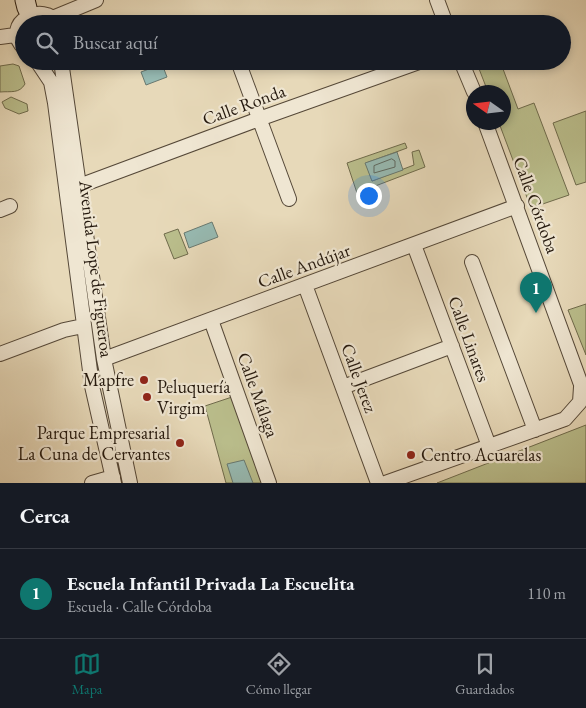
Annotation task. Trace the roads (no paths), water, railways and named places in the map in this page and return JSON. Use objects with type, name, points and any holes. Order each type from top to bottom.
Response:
[{"type":"street","points":[[67,15],[96,0]]},
{"type":"street","points":[[437,0],[443,15]]},
{"type":"street","points":[[20,15],[26,4],[44,8],[52,15]]},
{"type":"street","points":[[0,37],[15,35],[15,23]]},
{"type":"street","name":"Avenida Lope de Figueroa","points":[[44,70],[51,82],[55,103],[92,386],[114,480]]},
{"type":"street","name":"Avenida Lope de Figueroa","points":[[62,70],[104,359],[130,483]]},
{"type":"street","points":[[241,70],[289,199]]},
{"type":"street","name":"Calle Ronda","points":[[79,186],[397,70]]},
{"type":"street","points":[[465,70],[471,85]]},
{"type":"street","name":"Calle Córdoba","points":[[488,130],[584,392]]},
{"type":"street","name":"Calle Andújar","points":[[104,359],[517,206]]},
{"type":"street","name":"Calle Linares","points":[[414,245],[489,446]]},
{"type":"street","points":[[472,262],[535,430]]},
{"type":"street","name":"Calle Jerez","points":[[305,285],[378,483]]},
{"type":"street","name":"Calle Málaga","points":[[211,320],[269,483]]},
{"type":"street","points":[[0,354],[64,330],[83,326]]},
{"type":"street","points":[[343,387],[452,346]]},
{"type":"street","points":[[385,483],[565,419],[580,402],[584,392]]},
{"type":"street","points":[[92,483],[114,480]]},
{"type":"water","points":[[146,70],[164,70],[167,77],[146,85],[141,72]]},
{"type":"water","points":[[397,152],[403,170],[372,181],[365,163]]},
{"type":"water","points":[[212,222],[218,237],[189,248],[184,233]]},
{"type":"water","points":[[244,460],[253,483],[233,483],[227,464]]},
{"type":"place","name":"Escuela Infantil Privada La Escuelita","points":[[536,313]]},
{"type":"place","name":"Mapfre","points":[[144,380]]},
{"type":"place","name":"Peluquería Virgim","points":[[147,397]]},
{"type":"place","name":"Parque Empresarial La Cuna de Cervantes","points":[[180,443]]},
{"type":"place","name":"Centro Acuarelas","points":[[411,455]]}]
